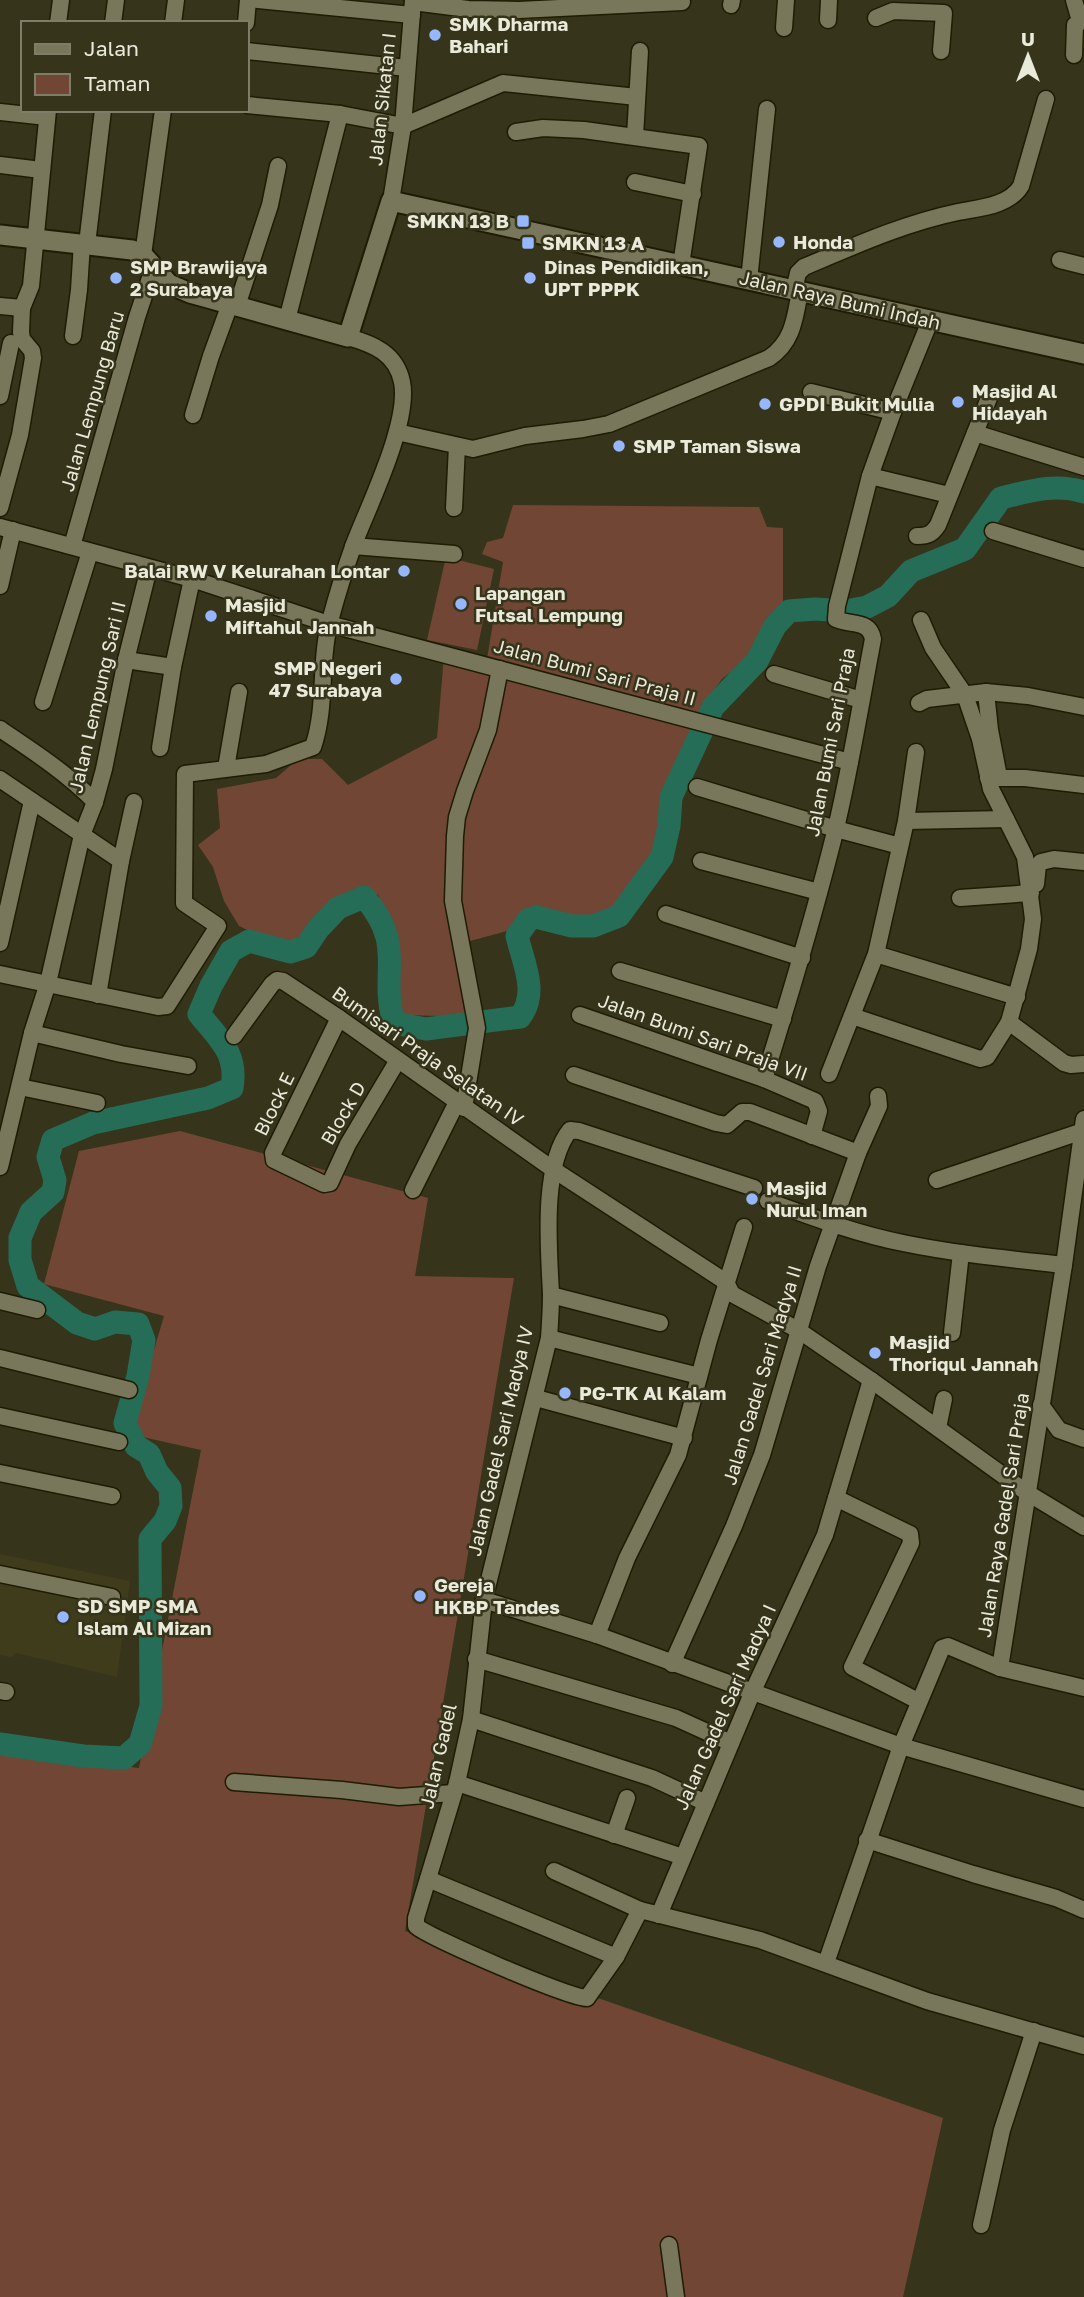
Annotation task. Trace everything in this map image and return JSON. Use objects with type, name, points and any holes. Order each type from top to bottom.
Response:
[{"type":"street","points":[[58,21],[61,0]]},
{"type":"street","points":[[113,21],[116,0]]},
{"type":"street","points":[[173,21],[176,0]]},
{"type":"street","points":[[246,21],[248,0]]},
{"type":"street","points":[[258,0],[519,10],[682,2]]},
{"type":"street","points":[[783,28],[786,0]]},
{"type":"street","points":[[828,20],[829,0]]},
{"type":"street","points":[[1074,0],[1082,21],[1075,25],[1074,55]]},
{"type":"street","points":[[876,18],[894,5],[944,13],[941,51]]},
{"type":"street","name":"Jalan Sikatan I","points":[[391,201],[403,126],[412,6]]},
{"type":"street","points":[[248,51],[407,68]]},
{"type":"street","points":[[635,136],[640,51]]},
{"type":"street","points":[[248,105],[340,114],[403,126],[503,83],[637,97]]},
{"type":"street","points":[[397,432],[473,449],[525,436],[609,424],[769,358],[782,349],[788,338],[798,273],[804,267],[903,228],[935,217],[987,207],[1017,193],[1045,99]]},
{"type":"street","points":[[749,280],[767,109]]},
{"type":"street","points":[[73,336],[103,112]]},
{"type":"street","name":"Jalan Lempung Baru","points":[[72,546],[137,317],[148,262],[163,112]]},
{"type":"street","points":[[0,113],[47,114],[32,286],[22,308],[21,332],[12,342],[0,396]]},
{"type":"street","points":[[287,320],[340,114]]},
{"type":"street","points":[[516,132],[559,128],[699,146],[681,265]]},
{"type":"street","points":[[0,165],[41,170]]},
{"type":"street","points":[[193,415],[203,379],[234,305],[270,205],[278,166]]},
{"type":"street","points":[[635,181],[693,194]]},
{"type":"street","points":[[348,337],[391,201]]},
{"type":"street","name":"Jalan Raya Bumi Indah","points":[[391,201],[1084,354]]},
{"type":"street","points":[[0,235],[116,246],[148,262],[169,284],[374,345],[383,350],[399,371],[403,390],[397,432],[354,546],[329,624],[318,727],[313,747],[306,752],[267,764],[185,774],[184,903],[218,926],[167,1006],[98,995],[0,974]]},
{"type":"street","points":[[1060,260],[1084,266]]},
{"type":"street","points":[[0,306],[22,308]]},
{"type":"street","name":"Jalan Bumi Sari Praja","points":[[764,1079],[802,958],[835,829],[850,762],[872,636],[865,625],[839,621],[836,611],[870,476],[930,321]]},
{"type":"street","points":[[0,508],[20,435],[33,358],[32,351],[12,342]]},
{"type":"street","points":[[811,392],[893,412]]},
{"type":"street","points":[[917,536],[933,533],[989,398]]},
{"type":"street","points":[[975,433],[1084,467]]},
{"type":"street","points":[[454,508],[457,446]]},
{"type":"street","points":[[870,476],[949,495]]},
{"type":"street","points":[[0,586],[7,529]]},
{"type":"street","name":"Jalan Bumi Sari Praja II","points":[[7,529],[192,579],[329,624],[850,762]]},
{"type":"street","points":[[993,531],[1084,559]]},
{"type":"street","points":[[354,546],[454,554]]},
{"type":"street","points":[[43,702],[90,552]]},
{"type":"street","name":"Jalan Lempung Sari II","points":[[0,1167],[32,1033],[48,983],[82,835],[95,802],[110,744],[126,660],[149,568]]},
{"type":"street","points":[[160,748],[173,667],[192,579]]},
{"type":"street","points":[[921,620],[933,648],[976,693],[990,730],[994,777],[1006,819],[1025,857],[1032,898]]},
{"type":"street","points":[[126,660],[173,667]]},
{"type":"street","points":[[412,1190],[460,1105],[476,1021],[453,901],[455,844],[457,817],[488,730],[500,669]]},
{"type":"street","points":[[774,674],[861,700]]},
{"type":"street","points":[[226,768],[239,692]]},
{"type":"street","points":[[919,703],[927,699],[976,693],[1028,696],[1084,707]]},
{"type":"street","points":[[0,729],[95,802]]},
{"type":"street","points":[[829,1074],[876,954],[906,821],[916,752]]},
{"type":"street","points":[[994,777],[1084,785]]},
{"type":"street","points":[[0,779],[121,861]]},
{"type":"street","points":[[696,787],[900,846]]},
{"type":"street","points":[[0,943],[32,801]]},
{"type":"street","points":[[98,995],[134,802]]},
{"type":"street","points":[[906,821],[1006,819]]},
{"type":"street","points":[[852,1016],[980,1059],[987,1057],[1009,1022],[1017,997],[1029,949],[1032,898],[1038,865],[1054,859],[1084,862]]},
{"type":"street","points":[[701,861],[819,892]]},
{"type":"street","points":[[960,898],[1032,898]]},
{"type":"street","points":[[666,914],[802,958]]},
{"type":"street","points":[[876,954],[1017,997]]},
{"type":"street","points":[[620,971],[783,1019]]},
{"type":"street","name":"Bumisari Praja Selatan IV","points":[[233,1036],[272,984],[277,980],[283,981],[554,1170]]},
{"type":"street","name":"Jalan Bumi Sari Praja VII","points":[[580,1016],[764,1079],[815,1101],[819,1111],[812,1136]]},
{"type":"street","name":"Block E","points":[[324,1184],[273,1158],[339,1018]]},
{"type":"street","points":[[1009,1022],[1064,1063],[1084,1064]]},
{"type":"street","points":[[32,1033],[121,1054],[188,1066]]},
{"type":"street","name":"Block D","points":[[324,1184],[330,1183],[348,1144],[398,1060]]},
{"type":"street","points":[[573,1075],[716,1123],[727,1125],[743,1112],[750,1112],[858,1153]]},
{"type":"street","points":[[20,1087],[97,1103]]},
{"type":"street","name":"Jalan Gadel Sari Madya II","points":[[672,1664],[734,1526],[762,1455],[832,1225],[858,1153],[879,1107],[878,1096]]},
{"type":"street","points":[[937,1180],[1084,1125]]},
{"type":"street","name":"Jalan Raya Gadel Sari Praja","points":[[826,1963],[901,1746],[940,1652],[945,1647],[956,1649],[1000,1668],[1084,1125]]},
{"type":"street","name":"Jalan Gadel Sari Madya IV","points":[[484,1600],[549,1338],[551,1295],[547,1232],[554,1170],[564,1138],[570,1130],[754,1188]]},
{"type":"street","points":[[554,1170],[726,1282],[732,1294],[798,1331],[1027,1492],[1084,1527]]},
{"type":"street","points":[[768,1201],[832,1225],[901,1243],[1064,1265]]},
{"type":"street","points":[[597,1635],[627,1558],[661,1493],[684,1438],[699,1376],[744,1227]]},
{"type":"street","points":[[952,1333],[961,1253]]},
{"type":"street","points":[[551,1295],[660,1323]]},
{"type":"street","points":[[0,1301],[37,1310]]},
{"type":"street","points":[[549,1338],[699,1376]]},
{"type":"street","points":[[0,1358],[129,1390]]},
{"type":"street","name":"Jalan Gadel Sari Madya I","points":[[659,1914],[753,1691],[825,1535],[871,1380]]},
{"type":"street","points":[[536,1398],[684,1438]]},
{"type":"street","points":[[938,1428],[944,1399]]},
{"type":"street","points":[[1041,1405],[1059,1430],[1084,1439]]},
{"type":"street","points":[[0,1416],[119,1442]]},
{"type":"street","points":[[0,1473],[112,1496]]},
{"type":"street","points":[[835,1498],[909,1534],[911,1543],[852,1667],[918,1701]]},
{"type":"street","points":[[0,1574],[112,1597]]},
{"type":"street","points":[[484,1600],[597,1635],[901,1746],[1084,1799]]},
{"type":"street","name":"Jalan Gadel","points":[[484,1600],[471,1719],[455,1788],[416,1918],[418,1928],[566,1993],[587,1998],[616,1957]]},
{"type":"street","points":[[476,1659],[676,1718],[731,1743]]},
{"type":"street","points":[[1000,1668],[1084,1688]]},
{"type":"street","points":[[471,1719],[652,1778],[706,1803]]},
{"type":"street","points":[[233,1782],[399,1797],[455,1788],[683,1857]]},
{"type":"street","points":[[614,1835],[627,1798]]},
{"type":"street","points":[[867,1840],[1056,1898],[1084,1910]]},
{"type":"street","points":[[554,1871],[640,1910],[760,1940],[927,2001],[1084,2046]]},
{"type":"street","points":[[428,1878],[616,1957],[640,1910]]},
{"type":"street","points":[[981,2225],[1002,2130],[1034,2031]]},
{"type":"street","points":[[669,2245],[676,2297]]},
{"type":"shaded area","name":"SD SMP SMA Islam Al Mizan","points":[[0,1554],[130,1581],[117,1677],[16,1653],[12,1657],[0,1655]]},
{"type":"green space","points":[[513,505],[759,507],[767,527],[783,528],[783,606],[753,654],[722,679],[698,712],[667,791],[655,852],[648,867],[614,911],[580,920],[545,911],[528,912],[511,930],[455,945],[473,1017],[404,1015],[395,1002],[399,959],[390,922],[378,895],[362,891],[344,897],[326,912],[300,945],[283,947],[239,926],[224,901],[213,867],[198,845],[220,828],[217,789],[276,778],[298,759],[322,759],[348,785],[437,738],[444,656],[487,659],[503,562],[482,554],[487,542],[503,538]]},
{"type":"green space","name":"Lapangan Futsal Lempung","points":[[446,557],[494,569],[477,650],[427,640]]},
{"type":"green space","points":[[180,1131],[428,1198],[415,1276],[514,1278],[405,1931],[943,2118],[903,2297],[0,2297],[0,1752],[139,1768],[201,1450],[129,1434],[164,1316],[44,1284],[79,1151]]},
{"type":"waterway","points":[[0,1744],[83,1756],[124,1758],[140,1744],[151,1706],[150,1539],[165,1521],[171,1506],[170,1488],[157,1472],[149,1454],[136,1446],[125,1423],[138,1376],[144,1340],[138,1324],[115,1322],[95,1329],[77,1323],[28,1286],[20,1260],[20,1238],[31,1212],[53,1192],[55,1180],[48,1157],[53,1140],[93,1123],[208,1098],[232,1088],[232,1065],[225,1047],[199,1014],[231,951],[249,941],[290,952],[306,947],[318,929],[338,908],[364,897],[385,930],[390,959],[390,1005],[394,1023],[426,1029],[520,1017],[526,1008],[529,988],[517,936],[529,919],[536,917],[572,926],[593,926],[619,916],[662,857],[669,826],[671,797],[713,707],[757,661],[775,626],[789,611],[846,611],[867,607],[888,596],[911,571],[965,549],[1001,498],[1053,488],[1084,492]]},
{"type":"place","name":"SMK Dharma Bahari","points":[[435,35]]},
{"type":"place","name":"SMKN 13 B","points":[[523,221]]},
{"type":"place","name":"Honda","points":[[779,242]]},
{"type":"place","name":"SMKN 13 A","points":[[528,243]]},
{"type":"place","name":"SMP Brawijaya 2 Surabaya","points":[[116,278]]},
{"type":"place","name":"Dinas Pendidikan, UPT PPPK","points":[[530,278]]},
{"type":"place","name":"Masjid Al Hidayah","points":[[958,402]]},
{"type":"place","name":"GPDI Bukit Mulia","points":[[765,404]]},
{"type":"place","name":"SMP Taman Siswa","points":[[619,446]]},
{"type":"place","name":"Balai RW V Kelurahan Lontar","points":[[404,571]]},
{"type":"place","name":"Lapangan Futsal Lempung","points":[[461,604]]},
{"type":"place","name":"Masjid Miftahul Jannah","points":[[211,616]]},
{"type":"place","name":"SMP Negeri 47 Surabaya","points":[[396,679]]},
{"type":"place","name":"Masjid Nurul Iman","points":[[752,1199]]},
{"type":"place","name":"Masjid Thoriqul Jannah","points":[[875,1353]]},
{"type":"place","name":"PG-TK Al Kalam","points":[[565,1393]]},
{"type":"place","name":"Gereja HKBP Tandes","points":[[420,1596]]},
{"type":"place","name":"SD SMP SMA Islam Al Mizan","points":[[63,1617]]}]
